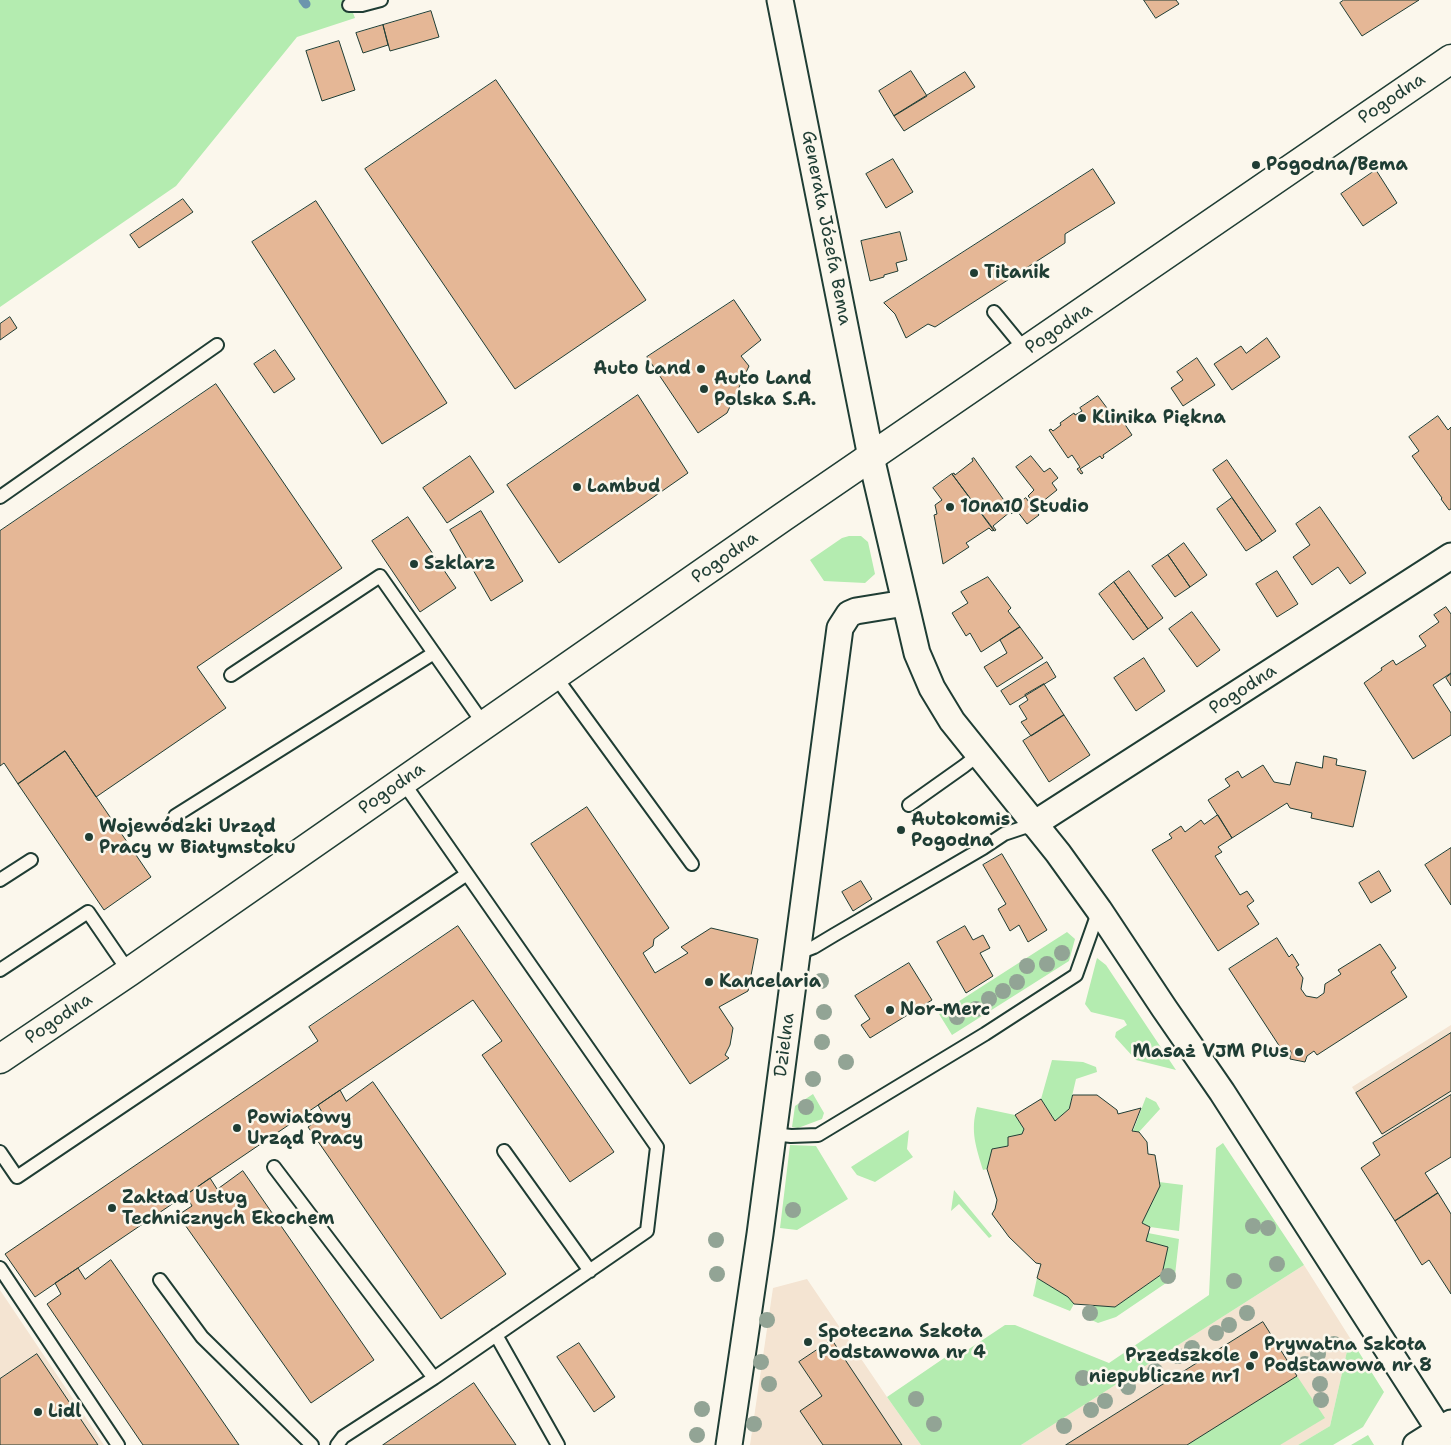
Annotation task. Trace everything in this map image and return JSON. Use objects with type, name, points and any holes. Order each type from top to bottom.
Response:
[{"type":"street","name":"Generała Józefa Bema","points":[[780,0],[871,457],[917,653],[932,688],[952,721],[1058,853],[1099,910],[1222,1092],[1446,1433]]},
{"type":"street","name":"Pogodna","points":[[0,1059],[129,972],[871,457],[1451,59]]},
{"type":"street","name":"Pogodna","points":[[1034,824],[1451,556]]},
{"type":"street","name":"Dzielna","points":[[729,1445],[760,1234],[840,628],[849,614],[856,611],[905,604]]},
{"type":"street","points":[[1416,1445],[1446,1433]]},
{"type":"lane","points":[[349,5],[362,5],[381,0]]},
{"type":"lane","points":[[994,312],[1026,351]]},
{"type":"lane","points":[[0,497],[217,345]]},
{"type":"lane","points":[[231,676],[380,576],[485,726]]},
{"type":"lane","points":[[175,816],[434,653]]},
{"type":"lane","points":[[555,676],[692,864]]},
{"type":"lane","points":[[910,805],[978,754]]},
{"type":"lane","points":[[336,1445],[343,1437],[434,1378],[590,1271],[646,1230],[656,1147],[403,782]]},
{"type":"lane","points":[[796,954],[814,947],[1004,834],[1034,824]]},
{"type":"lane","points":[[0,880],[31,860]]},
{"type":"lane","points":[[0,1152],[17,1177],[467,874]]},
{"type":"lane","points":[[773,1134],[791,1136],[818,1134],[985,1034],[1076,975],[1099,910]]},
{"type":"lane","points":[[0,970],[88,912],[129,972]]},
{"type":"lane","points":[[504,1151],[590,1271]]},
{"type":"lane","points":[[274,1167],[434,1378]]},
{"type":"lane","points":[[0,1268],[118,1445]]},
{"type":"lane","points":[[160,1280],[202,1337],[312,1445]]},
{"type":"lane","points":[[496,1335],[558,1445]]},
{"type":"shaded area","points":[[1451,1025],[1451,1104],[1387,1144],[1352,1087]]},
{"type":"shaded area","name":"Prywatna Szkoła Podstawowa nr 8","points":[[1304,1265],[1350,1338],[1330,1426],[1298,1445],[1021,1445]]},
{"type":"shaded area","name":"Społeczna Szkoła Podstawowa nr 4","points":[[807,1279],[921,1445],[750,1445],[773,1288]]},
{"type":"shaded area","name":"Lidl","points":[[0,1290],[104,1445],[0,1445]]},
{"type":"green space","points":[[0,0],[348,0],[355,18],[297,37],[176,186],[0,307]]},
{"type":"green space","points":[[861,536],[868,542],[875,574],[865,583],[824,581],[810,560],[842,538]]},
{"type":"green space","points":[[1067,932],[1075,939],[1069,961],[952,1035],[939,1014]]},
{"type":"green space","points":[[1097,958],[1106,965],[1176,1070],[1136,1060],[1115,1037],[1116,1032],[1127,1025],[1124,1020],[1091,1012],[1085,1004]]},
{"type":"green space","points":[[1052,1060],[1083,1062],[1096,1067],[1097,1072],[1076,1079],[1069,1109],[1055,1121],[1041,1099]]},
{"type":"green space","points":[[813,1094],[824,1113],[822,1119],[798,1128],[792,1127],[795,1106]]},
{"type":"green space","points":[[1146,1097],[1156,1102],[1160,1109],[1139,1132],[1133,1131]]},
{"type":"green space","points":[[977,1107],[1015,1115],[1024,1129],[1022,1134],[1008,1137],[1008,1146],[992,1149],[987,1169],[983,1170],[974,1131]]},
{"type":"green space","points":[[909,1130],[907,1149],[913,1157],[875,1182],[857,1175],[851,1167]]},
{"type":"green space","points":[[1223,1143],[1304,1265],[1021,1445],[921,1445],[887,1397],[953,1352],[957,1357],[1005,1325],[1015,1325],[1109,1363],[1209,1295],[1216,1148]]},
{"type":"green space","points":[[790,1145],[816,1146],[848,1199],[797,1230],[780,1228]]},
{"type":"green space","points":[[1159,1182],[1183,1185],[1179,1231],[1150,1227],[1142,1223],[1160,1186]]},
{"type":"green space","points":[[954,1190],[992,1236],[989,1238],[959,1204],[951,1211]]},
{"type":"green space","points":[[1148,1233],[1179,1239],[1175,1275],[1172,1279],[1116,1317],[1098,1323],[1083,1316],[1084,1310],[1090,1305],[1115,1307],[1162,1274],[1168,1247],[1146,1241]]},
{"type":"green space","points":[[1037,1278],[1068,1297],[1074,1304],[1070,1311],[1033,1296]]},
{"type":"green space","points":[[1350,1338],[1384,1392],[1363,1427],[1333,1445],[1298,1445],[1330,1426]]},
{"type":"green space","points":[[1297,1376],[1325,1418],[1280,1445],[1187,1445]]},
{"type":"green space","points":[[1368,1435],[1374,1445],[1351,1445]]},
{"type":"building","points":[[1144,0],[1176,0],[1179,4],[1156,18]]},
{"type":"building","points":[[1344,0],[1419,0],[1362,36],[1340,3]]},
{"type":"building","points":[[431,11],[439,37],[390,51],[383,25]]},
{"type":"building","points":[[383,25],[388,45],[363,53],[356,33]]},
{"type":"building","points":[[339,41],[355,90],[322,101],[306,51]]},
{"type":"building","points":[[911,71],[927,96],[894,116],[879,91]]},
{"type":"building","points":[[965,72],[975,87],[904,131],[894,116]]},
{"type":"building","points":[[496,80],[646,300],[515,389],[365,169]]},
{"type":"building","points":[[893,159],[913,192],[886,208],[866,174]]},
{"type":"building","name":"Titanik","points":[[1093,169],[1115,203],[1065,234],[1065,243],[935,327],[928,324],[906,338],[895,314],[884,303]]},
{"type":"building","points":[[1376,170],[1397,203],[1363,226],[1341,194]]},
{"type":"building","points":[[183,199],[193,212],[139,248],[130,235]]},
{"type":"building","points":[[316,201],[447,403],[382,444],[252,242]]},
{"type":"building","points":[[900,232],[907,260],[896,263],[898,271],[870,281],[861,241]]},
{"type":"building","name":"Auto Land Polska S.A.","points":[[734,300],[761,340],[741,356],[749,366],[727,413],[698,433],[647,357]]},
{"type":"building","points":[[10,317],[17,328],[0,340],[0,324]]},
{"type":"building","points":[[1267,338],[1280,357],[1232,390],[1214,364],[1241,346],[1246,353]]},
{"type":"building","points":[[275,350],[295,379],[274,393],[254,364]]},
{"type":"building","points":[[1197,358],[1215,385],[1183,406],[1171,388],[1183,380],[1177,372]]},
{"type":"building","points":[[216,384],[342,568],[197,667],[226,708],[96,797],[65,751],[18,784],[4,763],[0,766],[0,531]]},
{"type":"building","points":[[638,395],[688,473],[559,563],[507,485]]},
{"type":"building","points":[[1098,396],[1116,420],[1120,417],[1132,435],[1103,455],[1102,459],[1100,456],[1080,469],[1083,473],[1081,474],[1077,469],[1080,467],[1072,455],[1068,458],[1049,430],[1053,431],[1061,425],[1060,423],[1074,413],[1075,415],[1082,411],[1080,408]]},
{"type":"building","points":[[1438,416],[1448,430],[1451,427],[1451,509],[1449,510],[1412,456],[1419,451],[1409,437]]},
{"type":"building","points":[[470,456],[494,492],[447,523],[423,488]]},
{"type":"building","points":[[1031,456],[1044,472],[1050,468],[1058,478],[1052,483],[1057,490],[1037,506],[1028,496],[1034,490],[1016,467]]},
{"type":"building","points":[[974,458],[1013,513],[1010,512],[993,526],[996,530],[994,531],[952,474],[954,473],[955,475],[973,461],[972,459]]},
{"type":"building","points":[[1227,460],[1276,531],[1262,541],[1213,470]]},
{"type":"building","points":[[952,474],[994,530],[992,531],[989,528],[966,543],[969,547],[943,564],[934,515],[937,514],[935,505],[942,500],[933,488]]},
{"type":"building","points":[[1026,498],[1039,515],[1027,524],[1014,507]]},
{"type":"building","points":[[1232,498],[1262,541],[1246,551],[1217,509]]},
{"type":"building","points":[[1320,507],[1366,573],[1350,584],[1338,567],[1312,585],[1293,557],[1310,545],[1296,524]]},
{"type":"building","points":[[481,511],[523,581],[491,601],[450,530]]},
{"type":"building","name":"Szklarz","points":[[408,517],[456,588],[420,612],[372,541]]},
{"type":"building","points":[[1184,543],[1207,575],[1190,587],[1168,555]]},
{"type":"building","points":[[1168,555],[1190,587],[1175,597],[1152,566]]},
{"type":"building","points":[[1129,571],[1163,618],[1148,629],[1114,582]]},
{"type":"building","points":[[1277,571],[1298,604],[1277,617],[1256,584]]},
{"type":"building","points":[[988,577],[1011,608],[1008,611],[1020,627],[981,652],[970,633],[966,636],[952,613],[968,603],[961,592]]},
{"type":"building","points":[[1114,582],[1148,629],[1133,640],[1099,594]]},
{"type":"building","points":[[1446,607],[1451,614],[1451,673],[1433,685],[1451,713],[1451,735],[1413,759],[1364,683],[1393,660],[1396,665],[1426,646],[1419,636],[1439,622],[1434,615]]},
{"type":"building","points":[[1192,612],[1220,650],[1197,667],[1169,629]]},
{"type":"building","points":[[1020,627],[1043,658],[997,687],[984,667],[1007,653],[1000,640]]},
{"type":"building","points":[[1144,658],[1165,691],[1136,711],[1114,678]]},
{"type":"building","points":[[1047,662],[1056,677],[1010,705],[1001,691]]},
{"type":"building","points":[[1451,674],[1451,686],[1446,678]]},
{"type":"building","points":[[1044,684],[1064,715],[1031,736],[1021,722],[1027,719],[1019,706],[1028,700],[1025,695]]},
{"type":"building","points":[[1064,715],[1090,755],[1049,782],[1023,741]]},
{"type":"building","name":"Wojewódzki Urząd Pracy w Białymstoku","points":[[65,751],[151,877],[104,910],[18,784]]},
{"type":"building","points":[[1324,756],[1337,759],[1336,765],[1366,771],[1353,827],[1311,818],[1312,813],[1290,808],[1287,803],[1232,838],[1208,800],[1230,786],[1225,779],[1238,771],[1242,778],[1263,765],[1274,782],[1290,785],[1296,762],[1322,768]]},
{"type":"building","points":[[587,807],[669,928],[654,939],[653,946],[643,953],[655,973],[688,953],[681,947],[711,928],[758,939],[748,991],[719,1007],[733,1028],[730,1045],[725,1055],[729,1058],[690,1084],[531,844]]},
{"type":"building","points":[[1218,815],[1232,838],[1218,847],[1222,852],[1215,856],[1240,895],[1247,891],[1254,901],[1247,906],[1259,924],[1218,951],[1152,850],[1172,838],[1169,834],[1181,826],[1185,832],[1201,820],[1204,824]]},
{"type":"building","points":[[1451,848],[1451,905],[1425,865]]},
{"type":"building","points":[[1002,854],[1047,930],[1028,942],[1019,925],[1010,931],[998,909],[1006,904],[983,865]]},
{"type":"building","points":[[1379,871],[1391,891],[1371,903],[1359,883]]},
{"type":"building","points":[[861,881],[872,899],[853,911],[842,892]]},
{"type":"building","name":"Powiatowy Urząd Pracy","points":[[458,926],[614,1152],[570,1182],[482,1055],[502,1041],[473,1000],[35,1297],[5,1254],[318,1041],[309,1027]]},
{"type":"building","points":[[965,926],[973,940],[983,935],[990,948],[980,953],[993,976],[966,993],[937,942]]},
{"type":"building","points":[[1277,938],[1289,957],[1292,954],[1299,965],[1296,967],[1303,978],[1301,989],[1306,996],[1317,998],[1324,993],[1325,984],[1341,974],[1338,970],[1380,944],[1396,968],[1391,972],[1407,997],[1317,1055],[1314,1051],[1307,1056],[1305,1062],[1290,1059],[1291,1052],[1286,1045],[1280,1047],[1229,969]]},
{"type":"building","name":"Nor-Merc","points":[[909,963],[932,1000],[870,1038],[861,1025],[870,1019],[855,996]]},
{"type":"building","points":[[1451,1033],[1451,1091],[1382,1134],[1356,1093]]},
{"type":"building","points":[[373,1082],[506,1274],[441,1319],[308,1127],[324,1116],[318,1105],[340,1090],[346,1101]]},
{"type":"building","points":[[1073,1095],[1097,1095],[1117,1110],[1118,1114],[1141,1108],[1132,1131],[1139,1132],[1147,1142],[1148,1154],[1155,1155],[1160,1186],[1142,1223],[1150,1227],[1146,1241],[1168,1247],[1162,1274],[1115,1307],[1074,1304],[1068,1297],[1037,1278],[1041,1264],[1036,1263],[1009,1237],[992,1214],[997,1200],[987,1169],[992,1149],[1008,1146],[1008,1137],[1022,1134],[1024,1129],[1015,1115],[1041,1099],[1055,1121],[1069,1109]]},
{"type":"building","points":[[1451,1095],[1451,1157],[1425,1173],[1438,1193],[1395,1221],[1361,1168],[1380,1155],[1373,1143]]},
{"type":"building","points":[[243,1171],[374,1360],[311,1403],[178,1215],[192,1206],[186,1195],[210,1178],[217,1189]]},
{"type":"building","points":[[1438,1193],[1451,1214],[1451,1294],[1429,1260],[1422,1265],[1395,1221]]},
{"type":"building","points":[[111,1260],[239,1445],[143,1445],[47,1304],[61,1294],[55,1283],[78,1268],[85,1279]]},
{"type":"building","points":[[1263,1322],[1297,1376],[1187,1445],[1066,1445]]},
{"type":"building","points":[[832,1340],[902,1445],[823,1445],[800,1411],[822,1396],[799,1362]]},
{"type":"building","points":[[579,1343],[615,1397],[594,1412],[557,1357]]},
{"type":"building","name":"Lidl","points":[[37,1354],[98,1445],[0,1445],[0,1379]]},
{"type":"building","points":[[474,1383],[516,1445],[383,1445]]},
{"type":"waterway","points":[[303,0],[306,4]]},
{"type":"place","name":"Pogodna/Bema","points":[[1256,165]]},
{"type":"place","name":"Titanik","points":[[974,273]]},
{"type":"place","name":"Auto Land","points":[[701,369]]},
{"type":"place","name":"Auto Land Polska S.A.","points":[[704,389]]},
{"type":"place","name":"Klinika Piękna","points":[[1082,418]]},
{"type":"place","name":"Lambud","points":[[577,487]]},
{"type":"place","name":"10na10 Studio","points":[[950,507]]},
{"type":"place","name":"Szklarz","points":[[414,564]]},
{"type":"place","name":"Autokomis Pogodna","points":[[901,830]]},
{"type":"place","name":"Wojewódzki Urząd Pracy w Białymstoku","points":[[89,837]]},
{"type":"place","name":"Kancelaria","points":[[709,982]]},
{"type":"place","name":"Nor-Merc","points":[[890,1010]]},
{"type":"place","name":"Masaż VJM Plus","points":[[1299,1052]]},
{"type":"place","name":"Powiatowy Urząd Pracy","points":[[237,1128]]},
{"type":"place","name":"Zakład Usług Technicznych Ekochem","points":[[112,1208]]},
{"type":"place","name":"Społeczna Szkoła Podstawowa nr 4","points":[[808,1342]]},
{"type":"place","name":"Prywatna Szkoła Podstawowa nr 8","points":[[1254,1355]]},
{"type":"place","name":"Przedszkole niepubliczne nr1","points":[[1250,1366]]},
{"type":"place","name":"Lidl","points":[[38,1412]]}]
